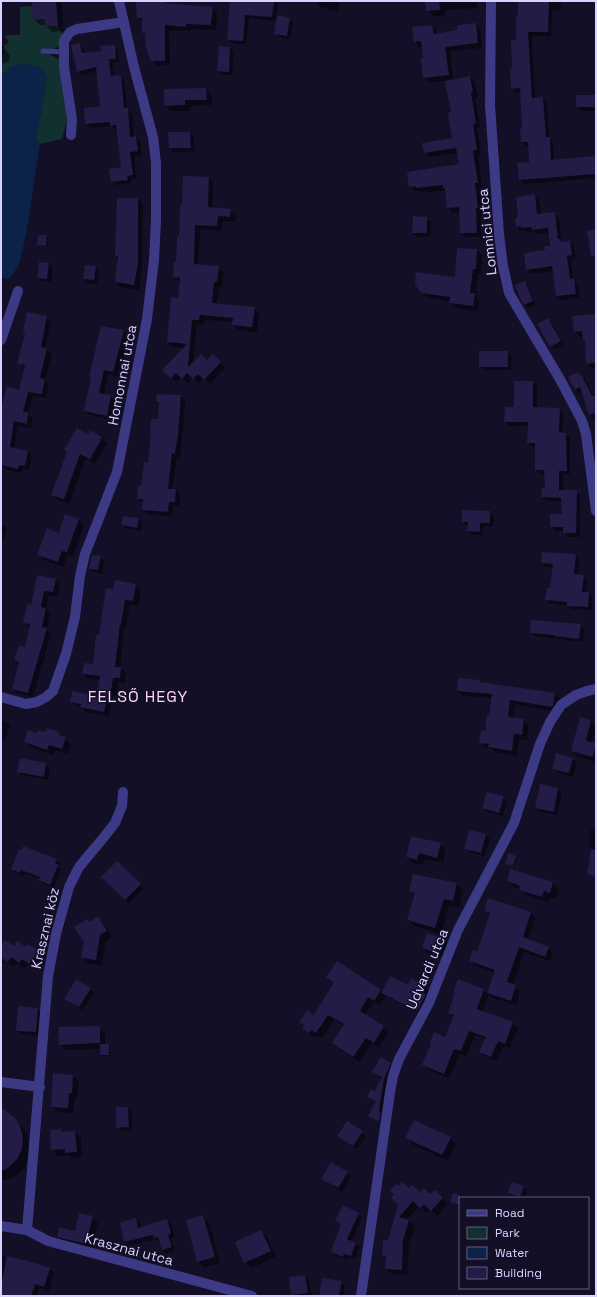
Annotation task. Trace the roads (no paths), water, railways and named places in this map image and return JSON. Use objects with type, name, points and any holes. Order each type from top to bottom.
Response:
[{"type":"street","name":"Homonnai utca","points":[[1,697],[26,704],[37,702],[53,691],[66,654],[76,617],[80,576],[85,554],[117,472],[145,327],[154,260],[156,163],[153,137],[119,1]]},
{"type":"street","name":"Lomnici utca","points":[[491,1],[490,105],[498,234],[503,266],[509,293],[561,381],[582,421],[586,434],[596,505]]},
{"type":"street","points":[[71,135],[72,119],[70,96],[64,67],[64,41],[70,32],[77,29],[124,22]]},
{"type":"street","points":[[1,340],[18,291]]},
{"type":"street","name":"Udvardi utca","points":[[361,1296],[393,1076],[400,1059],[429,1003],[468,909],[514,823],[540,744],[550,722],[561,705],[576,695],[587,691],[596,690]]},
{"type":"street","name":"Krasznai köz","points":[[27,1230],[48,976],[56,934],[69,887],[79,867],[104,838],[115,822],[122,806],[123,792]]},
{"type":"street","points":[[1,1082],[40,1087]]},
{"type":"street","name":"Krasznai utca","points":[[1,1226],[27,1230],[48,1241],[252,1296]]},
{"type":"lane","points":[[43,51],[64,52]]},
{"type":"water","points":[[25,63],[40,68],[47,76],[36,140],[40,144],[27,229],[19,265],[10,278],[6,279],[1,277],[1,75],[11,67]]},
{"type":"district","name":"FELSŐ HEGY","points":[[138,696]]}]
